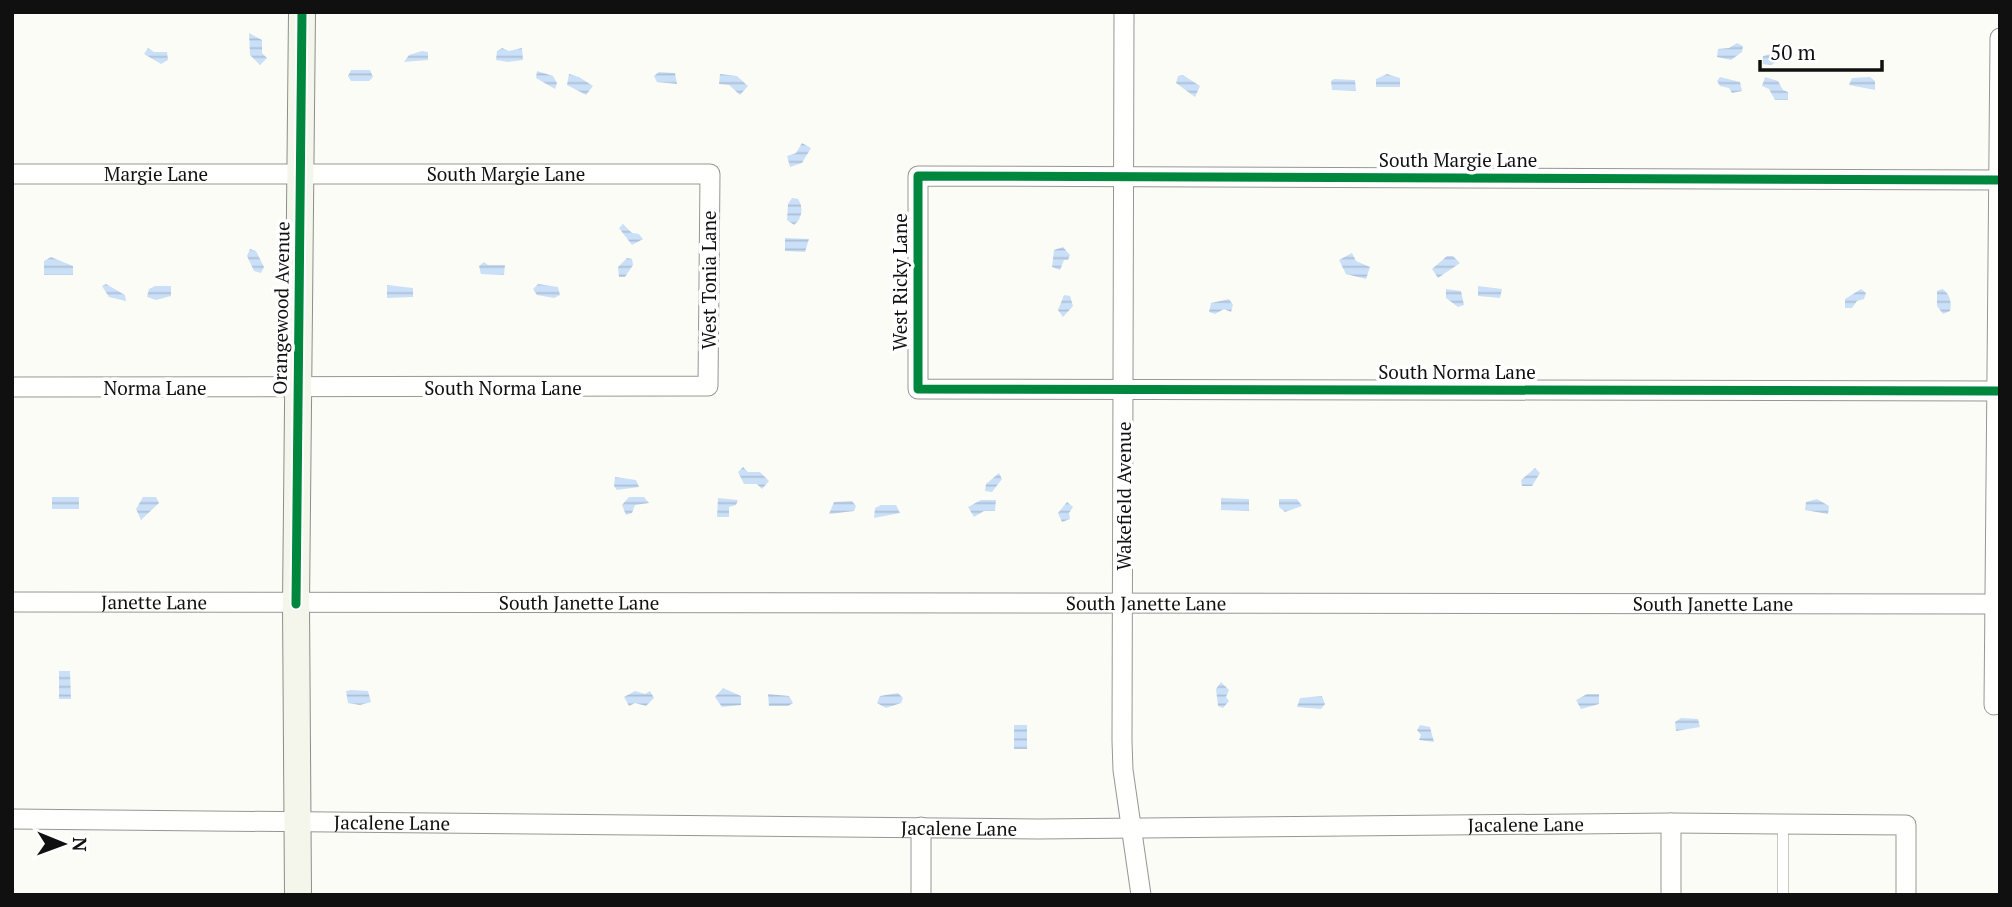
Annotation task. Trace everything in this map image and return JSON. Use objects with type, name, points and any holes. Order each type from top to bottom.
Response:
[{"type":"main road","name":"Orangewood Avenue","points":[[298,895],[296,604],[302,12]]},
{"type":"street","name":"Wakefield Avenue","points":[[1124,12],[1123,770],[1141,895]]},
{"type":"street","points":[[1994,705],[2000,38]]},
{"type":"street","name":"Margie Lane","points":[[12,174],[300,174]]},
{"type":"street","name":"South Margie Lane","points":[[300,174],[710,174]]},
{"type":"street","name":"West Tonia Lane","points":[[708,386],[710,174]]},
{"type":"street","name":"South Margie Lane","points":[[918,176],[1999,180]]},
{"type":"street","name":"West Ricky Lane","points":[[918,176],[918,388]]},
{"type":"street","name":"South Norma Lane","points":[[298,389],[708,386]]},
{"type":"street","name":"Norma Lane","points":[[12,387],[298,389]]},
{"type":"street","name":"South Norma Lane","points":[[918,388],[1997,391]]},
{"type":"street","name":"Janette Lane","points":[[12,603],[296,604]]},
{"type":"street","name":"South Janette Lane","points":[[296,604],[1995,604]]},
{"type":"street","name":"Jacalene Lane","points":[[12,818],[1133,828],[1671,822],[1906,825],[1906,895]]},
{"type":"street","points":[[1671,822],[1671,895]]},
{"type":"street","points":[[921,827],[921,895]]},
{"type":"lane","points":[[1783,824],[1783,895]]},
{"type":"water","points":[[249,33],[262,40],[262,53],[267,58],[260,65],[250,55]]},
{"type":"water","points":[[1737,43],[1743,46],[1742,52],[1731,60],[1717,57],[1718,49],[1729,48]]},
{"type":"water","points":[[1776,47],[1787,48],[1788,56],[1771,65],[1763,64],[1763,56],[1774,53]]},
{"type":"water","points":[[148,48],[154,52],[167,52],[168,60],[161,64],[144,54]]},
{"type":"water","points":[[502,48],[509,51],[522,48],[523,60],[496,60],[497,51]]},
{"type":"water","points":[[428,52],[428,60],[404,62],[409,55]]},
{"type":"water","points":[[351,70],[370,70],[373,77],[369,81],[351,81],[348,76]]},
{"type":"water","points":[[537,71],[553,76],[557,83],[555,89],[536,78]]},
{"type":"water","points":[[659,72],[675,73],[677,84],[657,82],[654,76]]},
{"type":"water","points":[[569,74],[593,86],[586,95],[567,85]]},
{"type":"water","points":[[720,74],[737,76],[748,86],[740,95],[729,85],[719,84]]},
{"type":"water","points":[[1387,74],[1400,78],[1400,87],[1376,87],[1376,79]]},
{"type":"water","points":[[1183,75],[1200,86],[1195,97],[1176,83],[1178,76]]},
{"type":"water","points":[[1720,77],[1740,82],[1742,91],[1732,93],[1729,88],[1720,86],[1717,81]]},
{"type":"water","points":[[1765,77],[1778,81],[1783,90],[1788,92],[1788,100],[1775,100],[1769,89],[1762,86]]},
{"type":"water","points":[[1870,77],[1875,81],[1875,90],[1849,85],[1852,78]]},
{"type":"water","points":[[1355,80],[1356,91],[1332,90],[1331,81]]},
{"type":"water","points":[[802,143],[811,148],[802,163],[790,167],[787,156],[796,153]]},
{"type":"water","points":[[792,198],[798,199],[801,209],[799,220],[794,225],[787,220],[788,204]]},
{"type":"water","points":[[623,224],[643,239],[632,245],[619,228]]},
{"type":"water","points":[[785,238],[809,239],[805,252],[785,251]]},
{"type":"water","points":[[1063,247],[1070,255],[1068,260],[1064,260],[1060,270],[1052,267],[1054,250]]},
{"type":"water","points":[[250,249],[256,251],[264,267],[261,273],[254,271],[247,256]]},
{"type":"water","points":[[1352,253],[1356,261],[1370,267],[1366,279],[1346,274],[1339,260]]},
{"type":"water","points":[[1447,256],[1453,256],[1460,263],[1438,278],[1432,269]]},
{"type":"water","points":[[51,257],[73,266],[73,275],[44,275],[44,261]]},
{"type":"water","points":[[627,258],[632,259],[633,265],[625,277],[619,277],[618,267]]},
{"type":"water","points":[[484,262],[488,265],[505,265],[504,275],[481,274],[479,266]]},
{"type":"water","points":[[106,284],[125,295],[126,301],[109,297],[102,286]]},
{"type":"water","points":[[538,284],[558,287],[560,295],[554,298],[537,295],[533,289]]},
{"type":"water","points":[[387,285],[413,288],[413,297],[387,298]]},
{"type":"water","points":[[155,286],[171,286],[171,296],[156,300],[147,297],[149,289]]},
{"type":"water","points":[[1478,286],[1502,289],[1500,298],[1478,296]]},
{"type":"water","points":[[1446,289],[1461,291],[1464,305],[1458,307],[1446,298]]},
{"type":"water","points":[[1861,289],[1866,293],[1864,299],[1857,301],[1852,308],[1845,308],[1845,299]]},
{"type":"water","points":[[1942,289],[1949,296],[1951,305],[1950,311],[1943,314],[1937,306],[1937,291]]},
{"type":"water","points":[[1064,295],[1070,296],[1073,306],[1063,317],[1058,310]]},
{"type":"water","points":[[1229,299],[1233,305],[1231,312],[1224,309],[1215,314],[1209,312],[1211,303]]},
{"type":"water","points":[[743,467],[748,472],[760,472],[769,481],[762,489],[757,484],[744,484],[738,472]]},
{"type":"water","points":[[1535,468],[1540,473],[1532,486],[1522,486],[1521,480]]},
{"type":"water","points":[[999,473],[1002,479],[992,492],[985,491],[986,484]]},
{"type":"water","points":[[615,477],[636,480],[639,487],[617,490],[614,486]]},
{"type":"water","points":[[52,497],[79,497],[79,509],[52,509]]},
{"type":"water","points":[[143,497],[156,497],[159,503],[141,520],[136,509]]},
{"type":"water","points":[[629,497],[644,497],[649,503],[635,505],[632,513],[626,515],[622,505]]},
{"type":"water","points":[[718,498],[738,500],[736,505],[729,507],[729,517],[717,517]]},
{"type":"water","points":[[1221,498],[1249,499],[1249,511],[1221,510]]},
{"type":"water","points":[[1279,499],[1297,499],[1302,506],[1285,512],[1279,507]]},
{"type":"water","points":[[1817,499],[1829,506],[1828,514],[1805,510],[1806,502]]},
{"type":"water","points":[[981,500],[996,500],[995,511],[984,511],[974,517],[968,507]]},
{"type":"water","points":[[852,501],[856,506],[854,511],[829,514],[834,502]]},
{"type":"water","points":[[1067,502],[1073,507],[1069,513],[1070,519],[1062,522],[1058,513]]},
{"type":"water","points":[[881,505],[896,505],[900,513],[874,518],[875,508]]},
{"type":"water","points":[[59,671],[70,671],[71,699],[59,699]]},
{"type":"water","points":[[1221,682],[1229,690],[1226,697],[1229,701],[1223,708],[1218,706],[1216,689]]},
{"type":"water","points":[[723,688],[741,696],[741,705],[722,707],[715,697]]},
{"type":"water","points":[[346,691],[368,691],[371,702],[360,705],[348,703]]},
{"type":"water","points":[[635,691],[645,694],[650,691],[654,698],[646,706],[635,703],[629,706],[624,697]]},
{"type":"water","points":[[898,693],[903,698],[901,703],[886,708],[877,703],[880,696]]},
{"type":"water","points":[[768,694],[789,696],[793,703],[788,706],[769,706]]},
{"type":"water","points":[[1587,694],[1599,694],[1599,704],[1581,709],[1576,700]]},
{"type":"water","points":[[1322,696],[1325,704],[1321,709],[1297,707],[1300,698]]},
{"type":"water","points":[[1681,718],[1698,719],[1700,727],[1676,731],[1675,722]]},
{"type":"water","points":[[1014,725],[1027,725],[1027,749],[1014,749]]},
{"type":"water","points":[[1420,725],[1430,727],[1434,742],[1419,740],[1421,735],[1417,730]]},
{"type":"cycle path","points":[[296,604],[302,12]]},
{"type":"cycle path","points":[[1997,391],[918,389],[918,176],[1999,180]]}]
